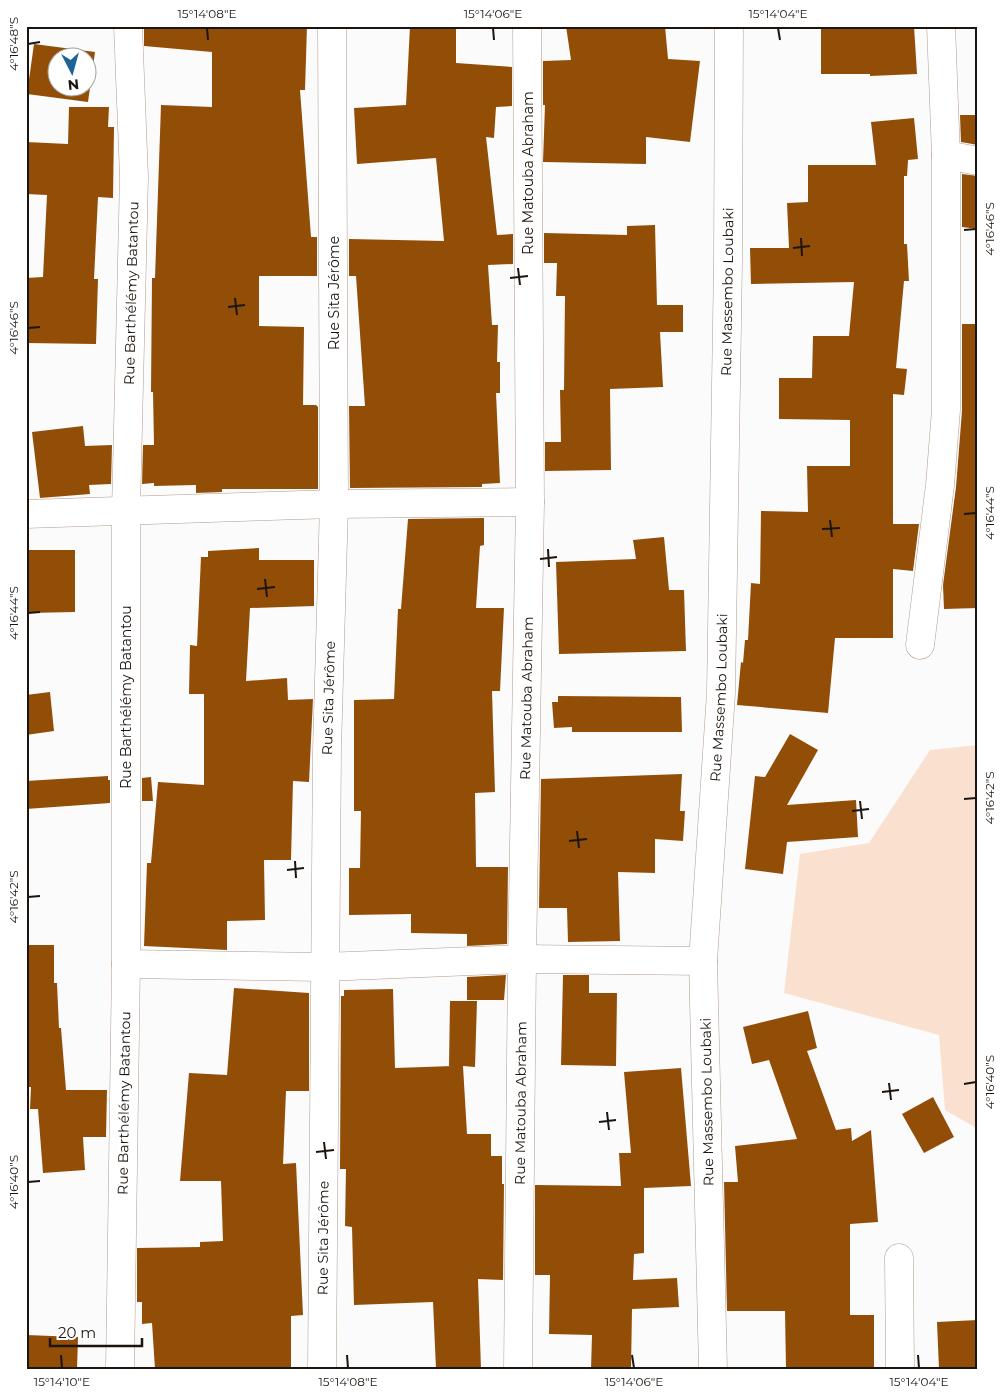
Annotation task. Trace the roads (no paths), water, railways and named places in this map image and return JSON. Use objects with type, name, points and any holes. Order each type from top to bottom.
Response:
[{"type":"street","name":"Rue Barthélémy Batantou","points":[[120,1369],[126,964],[126,511],[134,177],[128,26]]},
{"type":"street","name":"Rue Sita Jérôme","points":[[322,1369],[327,750],[334,504],[332,26]]},
{"type":"street","name":"Rue Matouba Abraham","points":[[518,1369],[522,959],[530,502],[527,26]]},
{"type":"street","name":"Rue Massembo Loubaki","points":[[713,1369],[704,961],[721,693],[728,261],[729,26]]},
{"type":"street","points":[[920,645],[940,485],[946,410],[946,155],[941,26]]},
{"type":"street","points":[[946,155],[978,161]]},
{"type":"street","points":[[26,514],[334,504],[530,502]]},
{"type":"street","points":[[126,964],[324,967],[522,959],[704,961]]},
{"type":"street","points":[[899,1258],[900,1369]]}]
